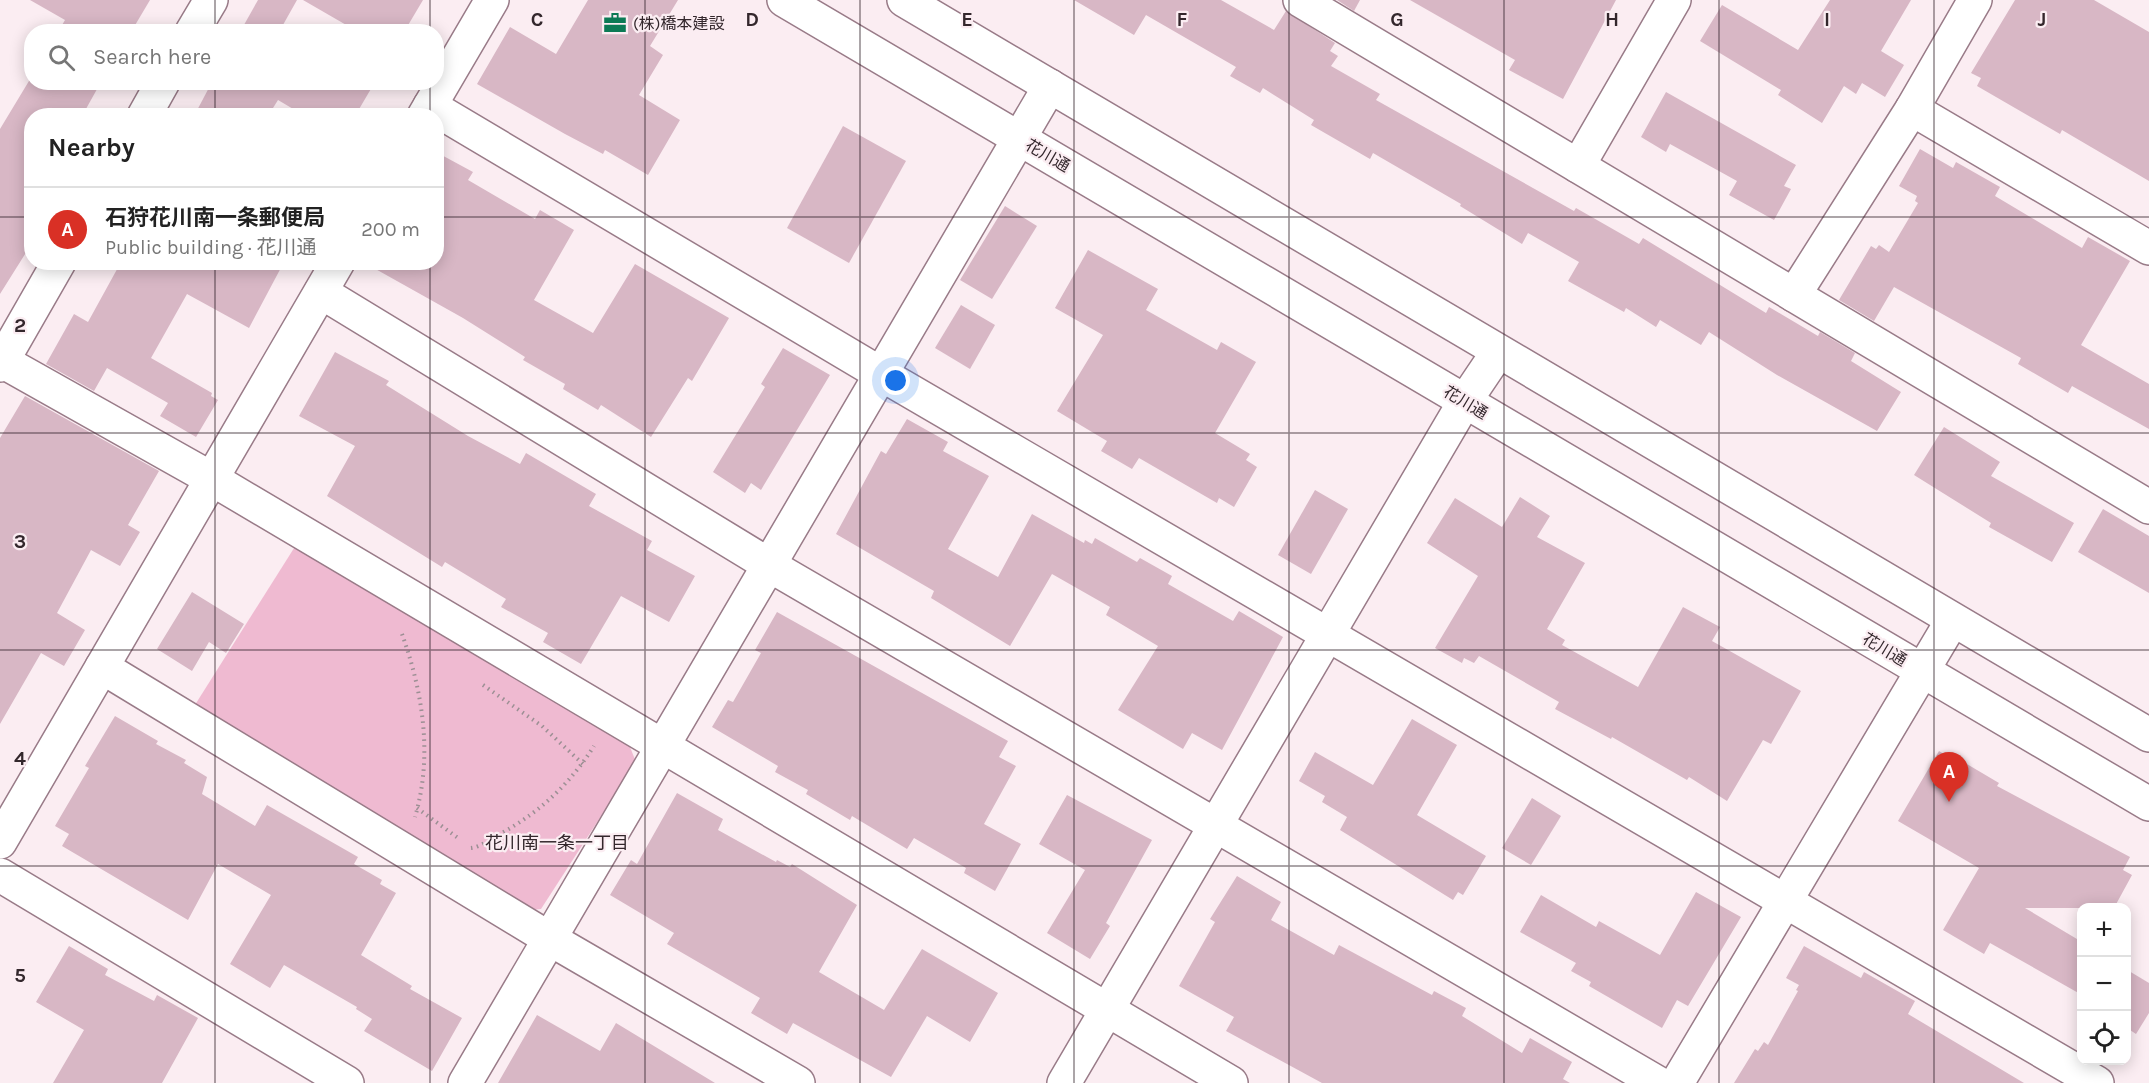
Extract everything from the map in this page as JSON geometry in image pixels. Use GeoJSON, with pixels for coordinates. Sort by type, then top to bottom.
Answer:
{"type":"FeatureCollection","features":[{"type":"Feature","properties":{"kind":"street"},"geometry":{"type":"LineString","coordinates":[[196,24],[210,0]]}},
{"type":"Feature","properties":{"kind":"street"},"geometry":{"type":"LineString","coordinates":[[444,82],[492,0]]}},
{"type":"Feature","properties":{"kind":"street","name":"花川通"},"geometry":{"type":"LineString","coordinates":[[784,0],[2149,804]]}},
{"type":"Feature","properties":{"kind":"street"},"geometry":{"type":"LineString","coordinates":[[904,0],[1952,621],[2149,735]]}},
{"type":"Feature","properties":{"kind":"street"},"geometry":{"type":"LineString","coordinates":[[1300,0],[2149,507]]}},
{"type":"Feature","properties":{"kind":"street"},"geometry":{"type":"LineString","coordinates":[[1578,166],[1674,0]]}},
{"type":"Feature","properties":{"kind":"street"},"geometry":{"type":"LineString","coordinates":[[1794,294],[1912,109],[1975,0]]}},
{"type":"Feature","properties":{"kind":"street"},"geometry":{"type":"LineString","coordinates":[[465,1083],[1050,86]]}},
{"type":"Feature","properties":{"kind":"street"},"geometry":{"type":"LineString","coordinates":[[148,108],[159,90]]}},
{"type":"Feature","properties":{"kind":"street"},"geometry":{"type":"LineString","coordinates":[[429,108],[439,90]]}},
{"type":"Feature","properties":{"kind":"street"},"geometry":{"type":"LineString","coordinates":[[1912,109],[2149,248]]}},
{"type":"Feature","properties":{"kind":"street"},"geometry":{"type":"LineString","coordinates":[[444,121],[1329,633],[2097,1083]]}},
{"type":"Feature","properties":{"kind":"street"},"geometry":{"type":"LineString","coordinates":[[54,270],[1,363],[212,478],[1231,1083]]}},
{"type":"Feature","properties":{"kind":"street"},"geometry":{"type":"LineString","coordinates":[[0,842],[333,270]]}},
{"type":"Feature","properties":{"kind":"street"},"geometry":{"type":"LineString","coordinates":[[321,292],[769,565],[1215,827],[1658,1083]]}},
{"type":"Feature","properties":{"kind":"street"},"geometry":{"type":"LineString","coordinates":[[1064,1083],[1465,401],[1498,352]]}},
{"type":"Feature","properties":{"kind":"street"},"geometry":{"type":"LineString","coordinates":[[1677,1083],[1952,621]]}},
{"type":"Feature","properties":{"kind":"street"},"geometry":{"type":"LineString","coordinates":[[102,667],[550,939],[798,1083]]}},
{"type":"Feature","properties":{"kind":"street"},"geometry":{"type":"LineString","coordinates":[[0,875],[347,1083]]}},
{"type":"Feature","properties":{"kind":"path"},"geometry":{"type":"LineString","coordinates":[[405,850],[425,774],[423,712],[403,637],[396,621],[410,596]]}},
{"type":"Feature","properties":{"kind":"path"},"geometry":{"type":"LineString","coordinates":[[403,637],[412,642]]}},
{"type":"Feature","properties":{"kind":"path"},"geometry":{"type":"LineString","coordinates":[[475,678],[542,726],[583,764]]}},
{"type":"Feature","properties":{"kind":"path"},"geometry":{"type":"LineString","coordinates":[[417,808],[473,849],[527,819],[566,786],[598,739]]}},
{"type":"Feature","properties":{"kind":"shaded area"},"geometry":{"type":"Polygon","coordinates":[[[296,545],[410,596],[630,747],[636,762],[541,909],[530,910],[193,708],[296,545]]]}},
{"type":"Feature","properties":{"kind":"building"},"geometry":{"type":"Polygon","coordinates":[[[30,0],[150,0],[136,24],[63,24],[65,20],[30,0]]]}},
{"type":"Feature","properties":{"kind":"building"},"geometry":{"type":"Polygon","coordinates":[[[258,0],[297,0],[284,24],[244,24],[258,0]]]}},
{"type":"Feature","properties":{"kind":"building"},"geometry":{"type":"Polygon","coordinates":[[[303,0],[423,0],[409,24],[345,24],[303,0]]]}},
{"type":"Feature","properties":{"kind":"building"},"geometry":{"type":"Polygon","coordinates":[[[588,0],[678,0],[650,46],[663,55],[639,95],[680,120],[648,175],[605,150],[603,154],[565,134],[477,84],[510,27],[556,54],[588,0]]]}},
{"type":"Feature","properties":{"kind":"building"},"geometry":{"type":"Polygon","coordinates":[[[1074,0],[1221,0],[1274,30],[1286,11],[1335,43],[1330,51],[1338,56],[1331,66],[1380,94],[1376,100],[1574,211],[1576,208],[1639,244],[1643,238],[1766,313],[1769,307],[1818,336],[1820,332],[1855,353],[1851,361],[1901,392],[1877,431],[1777,375],[1709,332],[1701,345],[1660,320],[1656,327],[1626,308],[1624,312],[1568,281],[1579,262],[1528,233],[1522,244],[1460,206],[1461,204],[1373,153],[1370,159],[1311,125],[1314,120],[1263,88],[1260,93],[1230,76],[1236,67],[1146,15],[1134,35],[1074,0]]]}},
{"type":"Feature","properties":{"kind":"building"},"geometry":{"type":"Polygon","coordinates":[[[1337,0],[1360,0],[1354,11],[1337,0]]]}},
{"type":"Feature","properties":{"kind":"building"},"geometry":{"type":"Polygon","coordinates":[[[1410,0],[1616,0],[1563,99],[1509,70],[1515,60],[1410,0]]]}},
{"type":"Feature","properties":{"kind":"building"},"geometry":{"type":"Polygon","coordinates":[[[1830,0],[1911,0],[1881,51],[1904,65],[1885,97],[1862,83],[1856,94],[1844,86],[1822,123],[1778,95],[1781,90],[1700,41],[1722,5],[1798,50],[1830,0]]]}},
{"type":"Feature","properties":{"kind":"building"},"geometry":{"type":"Polygon","coordinates":[[[2015,0],[2094,0],[2149,32],[2149,181],[2062,130],[2060,134],[1977,86],[1981,78],[1971,73],[2015,0]]]}},
{"type":"Feature","properties":{"kind":"building"},"geometry":{"type":"Polygon","coordinates":[[[24,89],[97,90],[86,108],[24,108],[24,256],[0,294],[0,129],[24,89]]]}},
{"type":"Feature","properties":{"kind":"building"},"geometry":{"type":"Polygon","coordinates":[[[208,90],[370,90],[360,108],[292,108],[278,100],[273,108],[198,108],[208,90]]]}},
{"type":"Feature","properties":{"kind":"building"},"geometry":{"type":"Polygon","coordinates":[[[1666,92],[1796,165],[1784,186],[1791,189],[1774,220],[1729,195],[1737,181],[1670,144],[1666,152],[1641,137],[1666,92]]]}},
{"type":"Feature","properties":{"kind":"building"},"geometry":{"type":"Polygon","coordinates":[[[843,126],[906,161],[849,263],[787,228],[843,126]]]}},
{"type":"Feature","properties":{"kind":"building"},"geometry":{"type":"Polygon","coordinates":[[[1920,149],[1953,168],[1956,162],[2000,187],[1995,196],[2082,248],[2088,237],[2130,261],[2081,345],[2149,384],[2149,429],[2072,386],[2068,393],[2018,364],[2021,358],[1894,287],[1874,321],[1839,300],[1871,246],[1876,249],[1879,245],[1889,252],[1918,203],[1915,201],[1917,196],[1899,186],[1920,149]]]}},
{"type":"Feature","properties":{"kind":"building"},"geometry":{"type":"Polygon","coordinates":[[[444,156],[473,172],[468,180],[535,219],[540,210],[574,230],[534,300],[593,333],[635,264],[729,318],[692,381],[688,378],[651,437],[601,405],[598,410],[563,389],[565,384],[523,360],[525,357],[463,318],[377,270],[444,270],[444,156]]]}},
{"type":"Feature","properties":{"kind":"building"},"geometry":{"type":"Polygon","coordinates":[[[1005,206],[1037,226],[992,299],[960,280],[1005,206]]]}},
{"type":"Feature","properties":{"kind":"building"},"geometry":{"type":"Polygon","coordinates":[[[1088,250],[1158,289],[1146,310],[1217,350],[1221,342],[1256,362],[1215,433],[1250,454],[1246,460],[1257,467],[1234,507],[1219,498],[1217,503],[1139,458],[1132,469],[1101,451],[1107,441],[1057,411],[1103,335],[1055,308],[1088,250]]]}},
{"type":"Feature","properties":{"kind":"building"},"geometry":{"type":"Polygon","coordinates":[[[117,270],[280,270],[249,328],[187,294],[151,358],[212,393],[211,396],[218,400],[196,437],[160,416],[168,403],[107,368],[94,391],[46,364],[74,314],[88,322],[117,270]]]}},
{"type":"Feature","properties":{"kind":"building"},"geometry":{"type":"Polygon","coordinates":[[[961,305],[995,325],[970,369],[935,348],[961,305]]]}},
{"type":"Feature","properties":{"kind":"building"},"geometry":{"type":"Polygon","coordinates":[[[783,348],[830,375],[761,490],[751,483],[745,493],[713,472],[765,387],[761,384],[783,348]]]}},
{"type":"Feature","properties":{"kind":"building"},"geometry":{"type":"Polygon","coordinates":[[[335,352],[389,381],[386,385],[468,436],[520,464],[526,453],[596,494],[589,506],[652,541],[647,550],[695,576],[669,622],[621,596],[581,664],[543,642],[548,633],[501,607],[506,599],[445,562],[442,567],[327,496],[355,446],[299,416],[335,352]]]}},
{"type":"Feature","properties":{"kind":"building"},"geometry":{"type":"Polygon","coordinates":[[[25,396],[159,471],[128,525],[140,532],[120,566],[91,550],[57,613],[85,630],[64,666],[41,653],[0,724],[0,438],[25,396]]]}},
{"type":"Feature","properties":{"kind":"building"},"geometry":{"type":"Polygon","coordinates":[[[907,419],[948,442],[943,451],[989,476],[948,549],[998,577],[1032,514],[1084,543],[1085,540],[1092,544],[1095,538],[1137,562],[1140,558],[1172,576],[1168,584],[1233,621],[1239,611],[1283,637],[1222,750],[1192,733],[1183,749],[1118,710],[1158,646],[1106,615],[1110,607],[1052,574],[1010,646],[931,598],[934,591],[836,534],[881,451],[886,454],[907,419]]]}},
{"type":"Feature","properties":{"kind":"building"},"geometry":{"type":"Polygon","coordinates":[[[1944,427],[2000,462],[1991,476],[2074,523],[2052,562],[1989,527],[1991,523],[1914,475],[1944,427]]]}},
{"type":"Feature","properties":{"kind":"building"},"geometry":{"type":"Polygon","coordinates":[[[1315,490],[1348,509],[1311,574],[1278,555],[1315,490]]]}},
{"type":"Feature","properties":{"kind":"building"},"geometry":{"type":"Polygon","coordinates":[[[1520,497],[1550,516],[1537,537],[1585,563],[1547,629],[1565,640],[1562,645],[1638,687],[1683,607],[1720,627],[1712,641],[1801,691],[1771,744],[1763,740],[1727,801],[1689,777],[1687,780],[1612,737],[1611,739],[1555,709],[1559,702],[1479,656],[1474,663],[1464,658],[1462,663],[1435,648],[1478,576],[1427,543],[1455,498],[1502,527],[1520,497]]]}},
{"type":"Feature","properties":{"kind":"building"},"geometry":{"type":"Polygon","coordinates":[[[2103,509],[2149,536],[2149,593],[2078,552],[2103,509]]]}},
{"type":"Feature","properties":{"kind":"building"},"geometry":{"type":"Polygon","coordinates":[[[192,592],[244,624],[226,653],[209,642],[192,671],[157,649],[192,592]]]}},
{"type":"Feature","properties":{"kind":"building"},"geometry":{"type":"Polygon","coordinates":[[[777,612],[1008,741],[999,757],[1016,766],[984,824],[1021,844],[995,891],[964,873],[966,868],[914,838],[907,849],[852,816],[850,820],[806,794],[808,790],[775,772],[778,766],[712,727],[728,700],[733,702],[761,653],[755,650],[777,612]]]}},
{"type":"Feature","properties":{"kind":"building"},"geometry":{"type":"Polygon","coordinates":[[[115,716],[158,741],[156,744],[186,760],[184,763],[207,777],[202,794],[255,826],[267,805],[358,857],[354,864],[382,880],[380,884],[396,893],[361,955],[412,986],[410,989],[462,1018],[432,1071],[364,1031],[372,1019],[356,1009],[357,1007],[284,965],[270,988],[230,964],[271,895],[218,864],[188,920],[62,846],[69,834],[55,826],[89,768],[85,766],[115,716]]]}},
{"type":"Feature","properties":{"kind":"building"},"geometry":{"type":"Polygon","coordinates":[[[1412,719],[1457,745],[1417,815],[1486,856],[1463,895],[1458,892],[1453,900],[1340,830],[1347,817],[1322,802],[1325,796],[1299,781],[1315,752],[1373,785],[1412,719]]]}},
{"type":"Feature","properties":{"kind":"building"},"geometry":{"type":"Polygon","coordinates":[[[1939,751],[1953,760],[1955,757],[1999,783],[1997,786],[2130,857],[2123,870],[2132,875],[2117,903],[2077,903],[2077,908],[2025,908],[2077,939],[2077,992],[1990,943],[1984,954],[1943,930],[1979,868],[1898,821],[1939,751]]]}},
{"type":"Feature","properties":{"kind":"building"},"geometry":{"type":"Polygon","coordinates":[[[677,793],[723,819],[718,830],[776,862],[777,860],[790,867],[792,864],[857,905],[819,972],[884,1010],[922,949],[998,993],[970,1042],[927,1016],[891,1077],[793,1023],[787,1034],[751,1013],[760,998],[667,944],[674,933],[610,895],[631,860],[637,864],[677,793]]]}},
{"type":"Feature","properties":{"kind":"building"},"geometry":{"type":"Polygon","coordinates":[[[1067,795],[1152,840],[1106,923],[1110,926],[1090,959],[1047,933],[1085,870],[1039,844],[1067,795]]]}},
{"type":"Feature","properties":{"kind":"building"},"geometry":{"type":"Polygon","coordinates":[[[1532,798],[1561,816],[1531,865],[1502,848],[1532,798]]]}},
{"type":"Feature","properties":{"kind":"building"},"geometry":{"type":"Polygon","coordinates":[[[1237,876],[1281,902],[1271,920],[1334,955],[1339,945],[1432,995],[1434,991],[1466,1008],[1462,1016],[1522,1053],[1530,1038],[1572,1062],[1563,1079],[1570,1083],[1322,1083],[1226,1031],[1234,1017],[1179,986],[1215,922],[1210,919],[1237,876]]]}},
{"type":"Feature","properties":{"kind":"building"},"geometry":{"type":"Polygon","coordinates":[[[1696,892],[1741,917],[1688,1006],[1677,1000],[1662,1028],[1589,986],[1591,982],[1571,971],[1576,963],[1520,932],[1541,895],[1596,927],[1599,921],[1660,955],[1696,892]]]}},
{"type":"Feature","properties":{"kind":"building"},"geometry":{"type":"Polygon","coordinates":[[[69,946],[108,969],[105,975],[154,1001],[157,995],[198,1018],[162,1083],[53,1083],[84,1030],[36,1002],[69,946]]]}},
{"type":"Feature","properties":{"kind":"building"},"geometry":{"type":"Polygon","coordinates":[[[1804,946],[1861,978],[1864,972],[1915,1001],[1908,1014],[2024,1083],[1734,1083],[1755,1049],[1758,1051],[1764,1042],[1768,1045],[1798,991],[1796,990],[1799,985],[1786,978],[1804,946]]]}},
{"type":"Feature","properties":{"kind":"building"},"geometry":{"type":"Polygon","coordinates":[[[2131,972],[2149,983],[2149,1013],[2136,1034],[2131,1031],[2131,972]]]}},
{"type":"Feature","properties":{"kind":"building"},"geometry":{"type":"Polygon","coordinates":[[[537,1015],[600,1051],[616,1023],[715,1083],[498,1083],[537,1015]]]}},
{"type":"Feature","properties":{"kind":"place","name":"(株)橋本建設"},"geometry":{"type":"Point","coordinates":[615,23]}},
{"type":"Feature","properties":{"kind":"place","name":"石狩花川南一条郵便局"},"geometry":{"type":"Point","coordinates":[1949,802]}},
{"type":"Feature","properties":{"kind":"district","name":"花川南一条一丁目"},"geometry":{"type":"Point","coordinates":[557,843]}}]}
